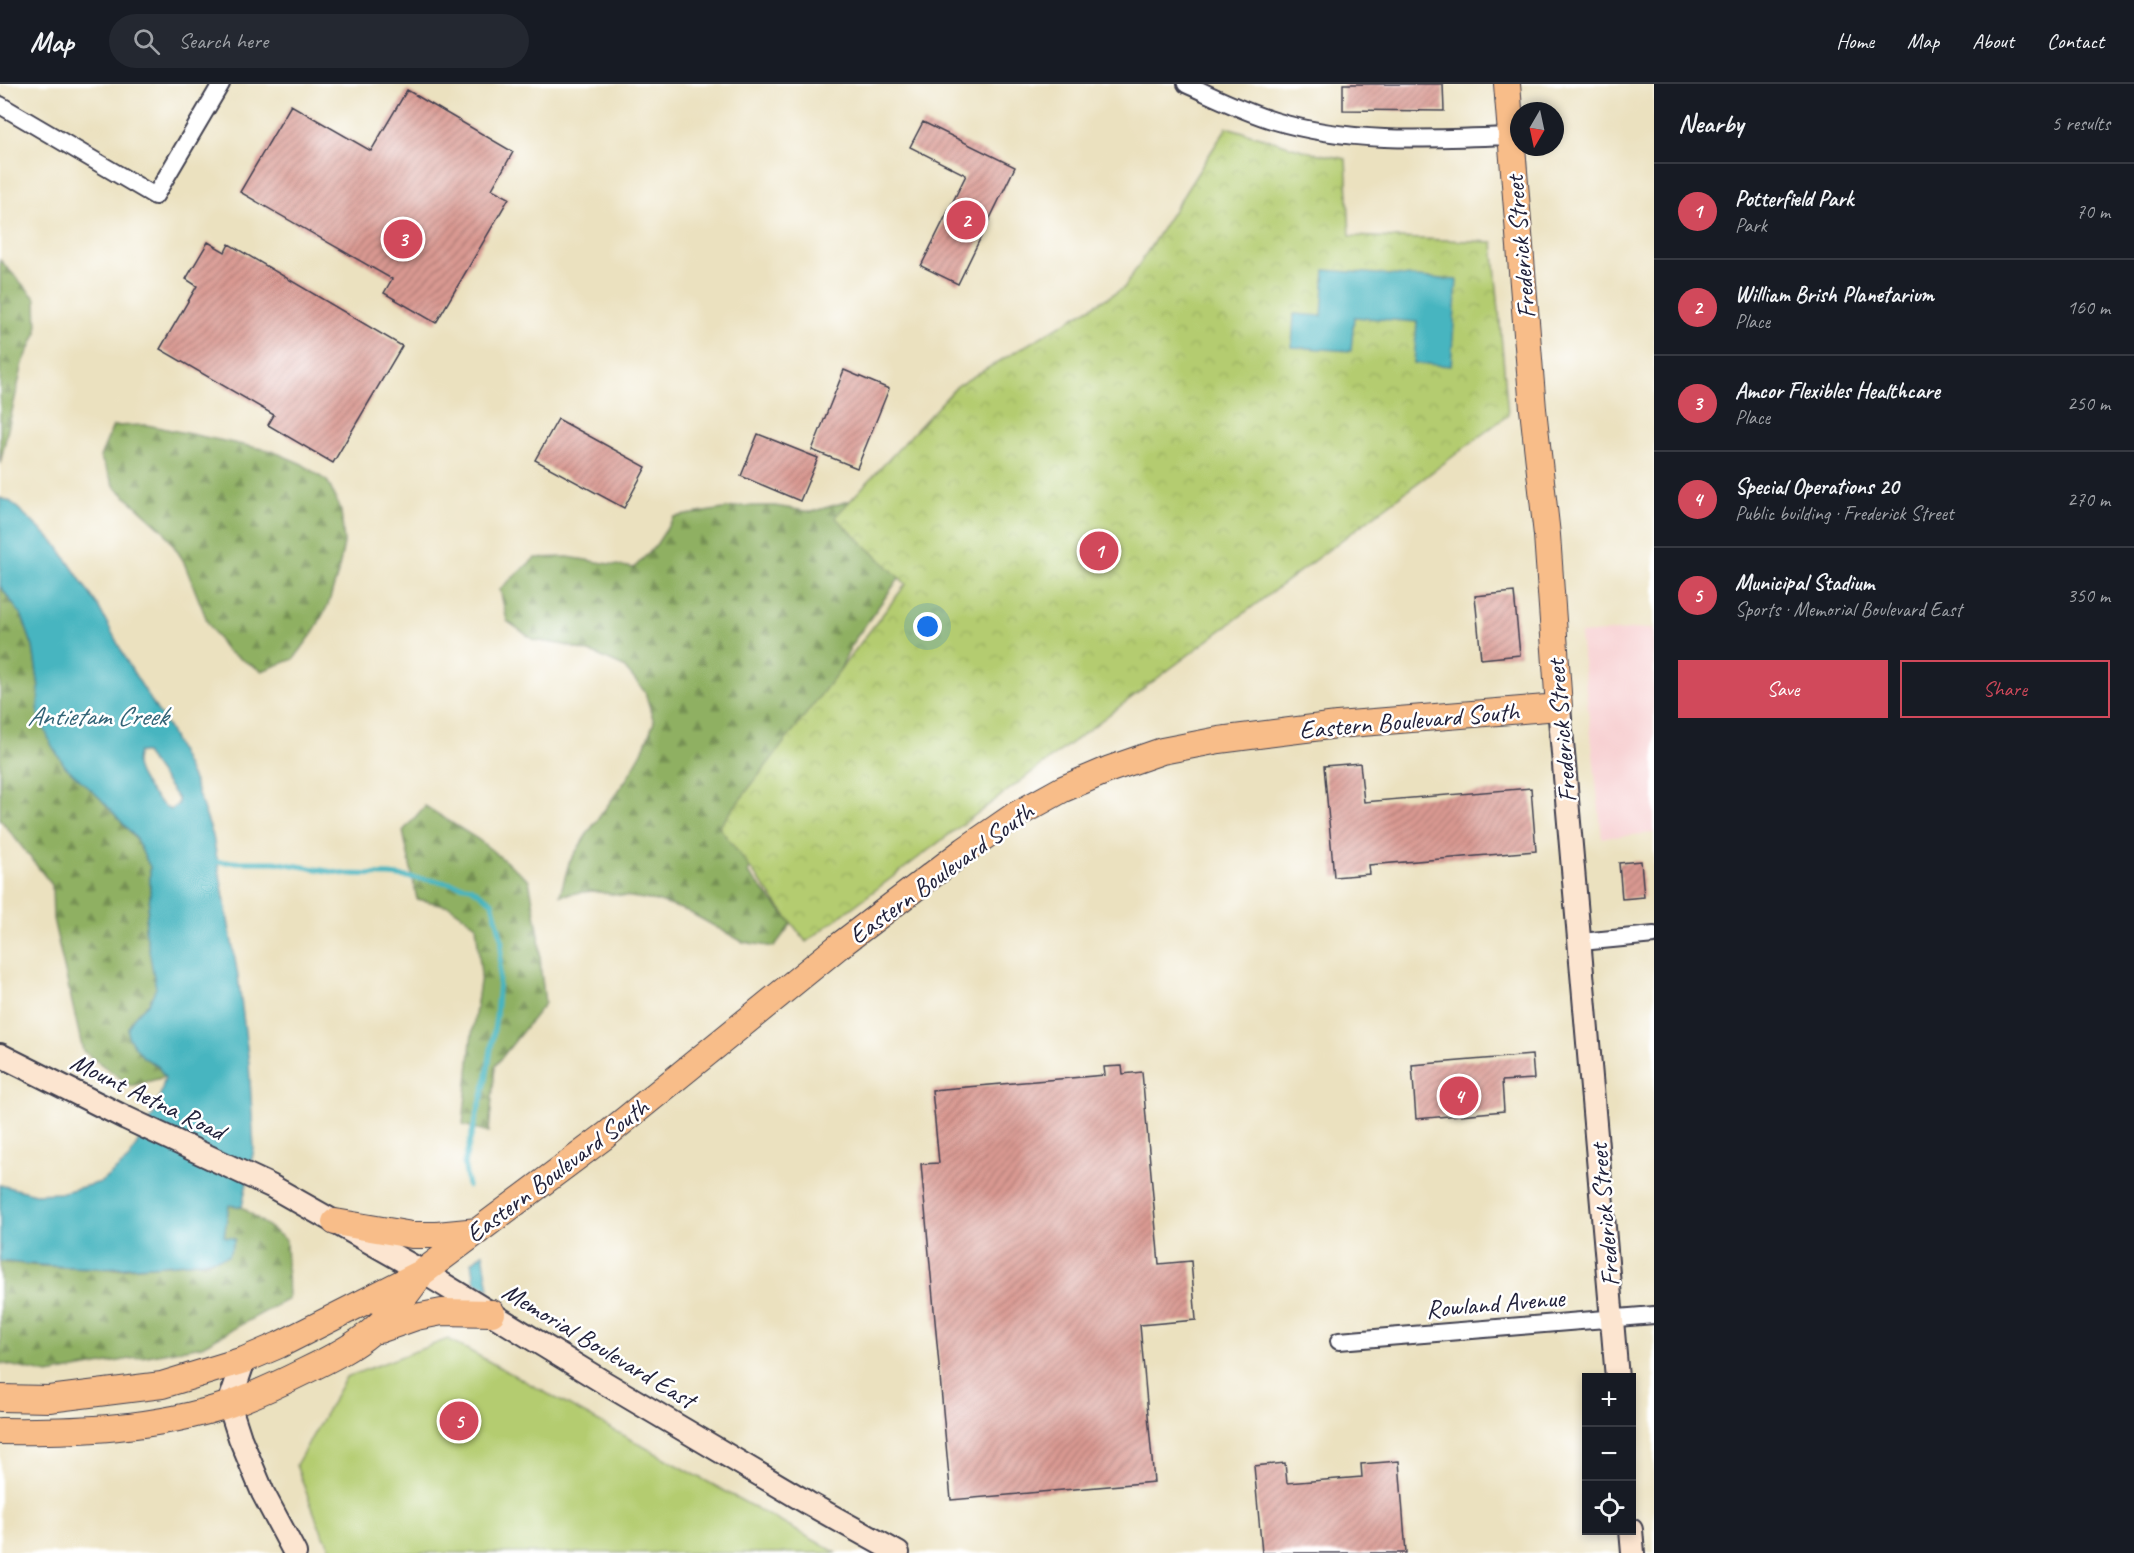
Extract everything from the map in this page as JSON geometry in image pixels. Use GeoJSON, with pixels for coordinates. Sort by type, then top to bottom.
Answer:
{"type":"FeatureCollection","features":[{"type":"Feature","properties":{"kind":"main road","name":"Frederick Street"},"geometry":{"type":"LineString","coordinates":[[1507,84],[1510,123]]}},
{"type":"Feature","properties":{"kind":"main road","name":"Frederick Street"},"geometry":{"type":"LineString","coordinates":[[1513,156],[1533,408],[1547,535],[1559,707],[1617,1373]]}},
{"type":"Feature","properties":{"kind":"main road","name":"Eastern Boulevard South"},"geometry":{"type":"LineString","coordinates":[[0,1398],[49,1399],[162,1385],[244,1360],[279,1346],[423,1272],[605,1136],[839,946],[948,863],[1014,816],[1063,789],[1110,769],[1162,751],[1219,740],[1337,725],[1559,707]]}},
{"type":"Feature","properties":{"kind":"main road","name":"Mount Aetna Road"},"geometry":{"type":"LineString","coordinates":[[0,1055],[126,1118],[272,1186]]}},
{"type":"Feature","properties":{"kind":"main road","name":"Memorial Boulevard East"},"geometry":{"type":"LineString","coordinates":[[272,1186],[423,1272],[808,1503],[898,1553]]}},
{"type":"Feature","properties":{"kind":"main road"},"geometry":{"type":"LineString","coordinates":[[335,1222],[412,1235],[478,1231]]}},
{"type":"Feature","properties":{"kind":"main road","name":"Eastern Boulevard South"},"geometry":{"type":"LineString","coordinates":[[0,1431],[52,1432],[118,1426],[171,1419],[229,1404],[337,1355],[370,1333],[397,1308],[423,1272]]}},
{"type":"Feature","properties":{"kind":"main road"},"geometry":{"type":"LineString","coordinates":[[370,1333],[416,1317],[442,1312],[492,1313]]}},
{"type":"Feature","properties":{"kind":"main road"},"geometry":{"type":"LineString","coordinates":[[244,1360],[229,1404],[240,1438],[263,1493],[295,1553]]}},
{"type":"Feature","properties":{"kind":"main road"},"geometry":{"type":"LineString","coordinates":[[1631,1535],[1633,1553]]}},
{"type":"Feature","properties":{"kind":"street"},"geometry":{"type":"LineString","coordinates":[[0,105],[155,195],[221,84]]}},
{"type":"Feature","properties":{"kind":"street"},"geometry":{"type":"LineString","coordinates":[[1186,84],[1275,121],[1318,130],[1371,138],[1412,140],[1510,136]]}},
{"type":"Feature","properties":{"kind":"street"},"geometry":{"type":"LineString","coordinates":[[1581,942],[1654,935]]}},
{"type":"Feature","properties":{"kind":"street","name":"Rowland Avenue"},"geometry":{"type":"LineString","coordinates":[[1340,1341],[1654,1315]]}},
{"type":"Feature","properties":{"kind":"shaded area"},"geometry":{"type":"Polygon","coordinates":[[[1654,628],[1654,833],[1602,838],[1580,634],[1654,628]]]}},
{"type":"Feature","properties":{"kind":"green space"},"geometry":{"type":"Polygon","coordinates":[[[1227,127],[1309,152],[1346,159],[1350,236],[1493,242],[1508,415],[806,942],[719,827],[906,584],[835,517],[957,386],[1124,288],[1227,127]]]}},
{"type":"Feature","properties":{"kind":"green space"},"geometry":{"type":"Polygon","coordinates":[[[0,260],[36,299],[37,332],[23,363],[0,464],[0,260]]]}},
{"type":"Feature","properties":{"kind":"green space"},"geometry":{"type":"Polygon","coordinates":[[[147,425],[272,451],[302,464],[328,482],[341,511],[344,543],[328,605],[313,633],[294,659],[262,671],[226,651],[208,623],[183,560],[164,531],[115,487],[100,457],[113,426],[147,425]]]}},
{"type":"Feature","properties":{"kind":"green space"},"geometry":{"type":"Polygon","coordinates":[[[938,475],[928,538],[853,642],[768,824],[748,873],[792,923],[774,947],[743,942],[687,911],[657,901],[592,891],[560,895],[569,863],[626,780],[642,752],[654,722],[645,692],[624,667],[595,654],[565,645],[534,640],[507,621],[500,589],[535,558],[568,557],[634,568],[656,545],[674,517],[742,506],[775,506],[811,512],[938,475]]]}},
{"type":"Feature","properties":{"kind":"green space"},"geometry":{"type":"Polygon","coordinates":[[[0,586],[22,616],[33,647],[39,687],[38,714],[65,766],[100,798],[135,837],[150,867],[150,897],[145,928],[157,988],[149,1003],[134,1017],[128,1028],[143,1057],[158,1066],[165,1077],[131,1086],[83,1051],[53,919],[52,885],[0,819],[0,586]]]}},
{"type":"Feature","properties":{"kind":"green space"},"geometry":{"type":"Polygon","coordinates":[[[425,806],[479,840],[529,880],[539,935],[545,1003],[495,1066],[489,1132],[463,1125],[471,1041],[481,975],[476,925],[449,906],[417,899],[403,831],[425,806]]]}},
{"type":"Feature","properties":{"kind":"green space"},"geometry":{"type":"Polygon","coordinates":[[[229,1205],[242,1207],[286,1240],[288,1299],[202,1346],[48,1374],[0,1363],[0,1261],[41,1266],[115,1269],[211,1261],[234,1239],[224,1237],[229,1205]]]}},
{"type":"Feature","properties":{"kind":"green space"},"geometry":{"type":"Polygon","coordinates":[[[448,1339],[837,1553],[333,1553],[319,1526],[296,1465],[346,1377],[448,1339]]]}},
{"type":"Feature","properties":{"kind":"water"},"geometry":{"type":"Polygon","coordinates":[[[1325,270],[1457,280],[1451,366],[1414,363],[1417,322],[1354,317],[1351,351],[1292,347],[1294,314],[1322,316],[1325,270]]]}},
{"type":"Feature","properties":{"kind":"water","name":"Antietam Creek"},"geometry":{"type":"Polygon","coordinates":[[[0,498],[11,502],[57,545],[98,606],[130,667],[169,729],[194,782],[213,836],[238,976],[249,1063],[254,1149],[242,1207],[229,1205],[224,1236],[235,1239],[228,1256],[196,1262],[101,1268],[0,1261],[0,1185],[35,1194],[60,1193],[101,1182],[128,1160],[156,1110],[165,1078],[158,1066],[143,1057],[128,1037],[128,1028],[134,1017],[149,1003],[156,988],[145,928],[150,897],[150,867],[135,837],[100,798],[65,766],[52,746],[38,714],[39,687],[33,647],[22,616],[0,586],[0,498]],[[138,752],[137,755],[139,774],[154,795],[170,810],[178,804],[178,799],[145,753],[138,752]]]}},
{"type":"Feature","properties":{"kind":"water"},"geometry":{"type":"Polygon","coordinates":[[[483,1253],[489,1289],[475,1282],[472,1262],[483,1253]]]}},
{"type":"Feature","properties":{"kind":"building"},"geometry":{"type":"Polygon","coordinates":[[[1343,84],[1443,84],[1444,111],[1343,110],[1343,84]]]}},
{"type":"Feature","properties":{"kind":"building"},"geometry":{"type":"Polygon","coordinates":[[[407,90],[513,152],[492,189],[509,198],[436,323],[384,293],[392,279],[240,192],[291,105],[371,151],[407,90]]]}},
{"type":"Feature","properties":{"kind":"building"},"geometry":{"type":"Polygon","coordinates":[[[923,122],[1015,167],[958,284],[921,266],[966,175],[910,147],[923,122]]]}},
{"type":"Feature","properties":{"kind":"building"},"geometry":{"type":"Polygon","coordinates":[[[208,242],[225,252],[229,244],[402,346],[333,463],[268,425],[274,415],[160,349],[197,286],[186,279],[208,242]]]}},
{"type":"Feature","properties":{"kind":"building"},"geometry":{"type":"Polygon","coordinates":[[[844,370],[889,389],[857,468],[812,450],[844,370]]]}},
{"type":"Feature","properties":{"kind":"building"},"geometry":{"type":"Polygon","coordinates":[[[558,419],[646,467],[624,508],[535,460],[558,419]]]}},
{"type":"Feature","properties":{"kind":"building"},"geometry":{"type":"Polygon","coordinates":[[[758,434],[818,458],[800,501],[741,476],[758,434]]]}},
{"type":"Feature","properties":{"kind":"building"},"geometry":{"type":"Polygon","coordinates":[[[1514,592],[1520,655],[1481,659],[1475,596],[1514,592]]]}},
{"type":"Feature","properties":{"kind":"building"},"geometry":{"type":"Polygon","coordinates":[[[1360,763],[1364,802],[1531,788],[1536,851],[1369,865],[1370,874],[1334,877],[1324,766],[1360,763]]]}},
{"type":"Feature","properties":{"kind":"building"},"geometry":{"type":"Polygon","coordinates":[[[1641,861],[1644,897],[1622,899],[1619,863],[1641,861]]]}},
{"type":"Feature","properties":{"kind":"building"},"geometry":{"type":"Polygon","coordinates":[[[1532,1055],[1534,1079],[1502,1081],[1504,1111],[1416,1119],[1412,1065],[1532,1055]]]}},
{"type":"Feature","properties":{"kind":"building"},"geometry":{"type":"Polygon","coordinates":[[[1122,1066],[1123,1074],[1142,1072],[1159,1264],[1191,1261],[1196,1320],[1140,1325],[1154,1482],[951,1500],[921,1164],[939,1163],[932,1090],[1105,1075],[1104,1067],[1122,1066]]]}},
{"type":"Feature","properties":{"kind":"building"},"geometry":{"type":"Polygon","coordinates":[[[1399,1461],[1406,1553],[1262,1553],[1254,1466],[1285,1463],[1287,1483],[1362,1477],[1361,1464],[1399,1461]]]}},
{"type":"Feature","properties":{"kind":"waterway"},"geometry":{"type":"LineString","coordinates":[[210,862],[275,862],[345,874],[390,875],[431,880],[471,887],[492,902],[502,940],[496,1017],[486,1081],[464,1163],[468,1186]]}},
{"type":"Feature","properties":{"kind":"place","name":"William Brish Planetarium"},"geometry":{"type":"Point","coordinates":[966,220]}},
{"type":"Feature","properties":{"kind":"place","name":"Amcor Flexibles Healthcare"},"geometry":{"type":"Point","coordinates":[403,239]}},
{"type":"Feature","properties":{"kind":"place","name":"Potterfield Park"},"geometry":{"type":"Point","coordinates":[1099,551]}},
{"type":"Feature","properties":{"kind":"place","name":"Special Operations 20"},"geometry":{"type":"Point","coordinates":[1459,1096]}},
{"type":"Feature","properties":{"kind":"place","name":"Municipal Stadium"},"geometry":{"type":"Point","coordinates":[459,1421]}}]}
